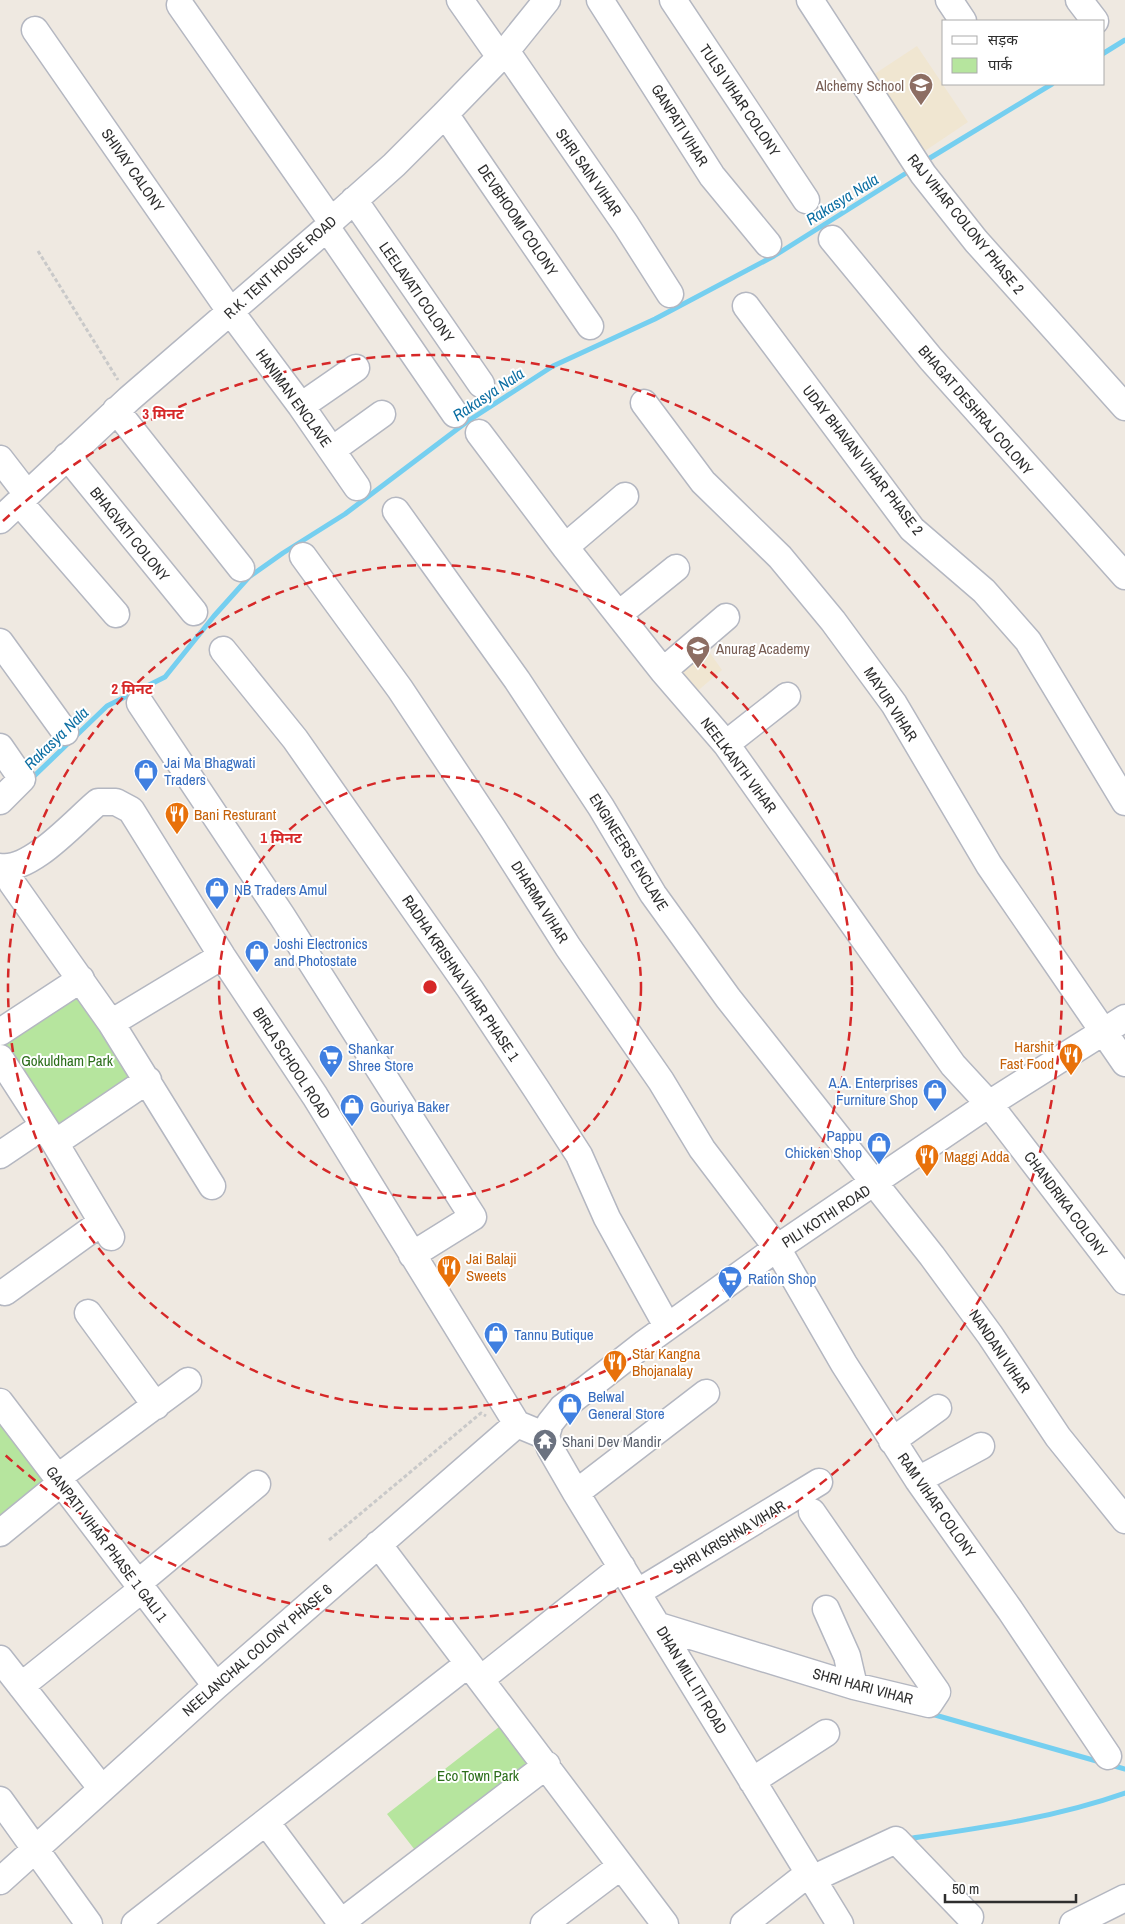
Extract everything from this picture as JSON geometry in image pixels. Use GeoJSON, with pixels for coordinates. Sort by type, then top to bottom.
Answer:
{"type":"FeatureCollection","features":[{"type":"Feature","properties":{"kind":"street","name":"SHRI SAIN VIHAR"},"geometry":{"type":"LineString","coordinates":[[460,0],[503,54],[626,225],[670,294]]}},
{"type":"Feature","properties":{"kind":"street","name":"R.K. TENT HOUSE ROAD"},"geometry":{"type":"LineString","coordinates":[[0,520],[123,404],[394,165],[503,54],[547,0]]}},
{"type":"Feature","properties":{"kind":"street","name":"GANPATI VIHAR"},"geometry":{"type":"LineString","coordinates":[[600,0],[712,176],[768,244]]}},
{"type":"Feature","properties":{"kind":"street","name":"TULSI VIHAR COLONY"},"geometry":{"type":"LineString","coordinates":[[673,0],[806,200]]}},
{"type":"Feature","properties":{"kind":"street","name":"RAJ VIHAR COLONY PHASE 2"},"geometry":{"type":"LineString","coordinates":[[810,0],[917,166],[976,241],[1125,407]]}},
{"type":"Feature","properties":{"kind":"street"},"geometry":{"type":"LineString","coordinates":[[949,0],[962,20]]}},
{"type":"Feature","properties":{"kind":"street"},"geometry":{"type":"LineString","coordinates":[[1079,0],[1095,20]]}},
{"type":"Feature","properties":{"kind":"street"},"geometry":{"type":"LineString","coordinates":[[180,5],[455,414]]}},
{"type":"Feature","properties":{"kind":"street","name":"SHIVAY CALONY"},"geometry":{"type":"LineString","coordinates":[[35,30],[230,311]]}},
{"type":"Feature","properties":{"kind":"street","name":"DEVBHOOMI COLONY"},"geometry":{"type":"LineString","coordinates":[[446,114],[590,326]]}},
{"type":"Feature","properties":{"kind":"street","name":"LEELAVATI COLONY"},"geometry":{"type":"LineString","coordinates":[[354,200],[481,384]]}},
{"type":"Feature","properties":{"kind":"street","name":"BHAGAT DESHRAJ COLONY"},"geometry":{"type":"LineString","coordinates":[[832,239],[931,359],[1125,576]]}},
{"type":"Feature","properties":{"kind":"street","name":"UDAY BHAVANI VIHAR PHASE 2"},"geometry":{"type":"LineString","coordinates":[[746,306],[912,529],[984,591],[1028,641],[1125,802]]}},
{"type":"Feature","properties":{"kind":"street","name":"HANIMAN ENCLAVE"},"geometry":{"type":"LineString","coordinates":[[230,311],[301,406],[356,487]]}},
{"type":"Feature","properties":{"kind":"street"},"geometry":{"type":"LineString","coordinates":[[301,406],[356,368]]}},
{"type":"Feature","properties":{"kind":"street","name":"MAYUR VIHAR"},"geometry":{"type":"LineString","coordinates":[[644,403],[704,482],[780,557],[833,621],[894,704],[988,865],[1114,1025],[1125,1063]]}},
{"type":"Feature","properties":{"kind":"street"},"geometry":{"type":"LineString","coordinates":[[123,404],[241,568]]}},
{"type":"Feature","properties":{"kind":"street"},"geometry":{"type":"LineString","coordinates":[[332,450],[382,414]]}},
{"type":"Feature","properties":{"kind":"street","name":"NEELKANTH VIHAR"},"geometry":{"type":"LineString","coordinates":[[479,433],[565,548],[663,671],[726,744],[953,1065],[990,1104]]}},
{"type":"Feature","properties":{"kind":"street","name":"BHAGVATI COLONY"},"geometry":{"type":"LineString","coordinates":[[66,456],[194,612]]}},
{"type":"Feature","properties":{"kind":"street"},"geometry":{"type":"LineString","coordinates":[[0,459],[23,498],[116,614]]}},
{"type":"Feature","properties":{"kind":"street"},"geometry":{"type":"LineString","coordinates":[[565,548],[625,496]]}},
{"type":"Feature","properties":{"kind":"street","name":"ENGINEERS' ENCLAVE"},"geometry":{"type":"LineString","coordinates":[[396,511],[518,680],[601,807],[653,894],[728,998],[875,1183]]}},
{"type":"Feature","properties":{"kind":"street","name":"DHARMA VIHAR"},"geometry":{"type":"LineString","coordinates":[[303,556],[400,689],[494,829],[568,947],[661,1081],[702,1149],[777,1248]]}},
{"type":"Feature","properties":{"kind":"street"},"geometry":{"type":"LineString","coordinates":[[619,614],[676,568]]}},
{"type":"Feature","properties":{"kind":"street"},"geometry":{"type":"LineString","coordinates":[[663,671],[726,617]]}},
{"type":"Feature","properties":{"kind":"street"},"geometry":{"type":"LineString","coordinates":[[0,642],[65,732]]}},
{"type":"Feature","properties":{"kind":"street","name":"RADHA KRISHNA VIHAR PHASE 1"},"geometry":{"type":"LineString","coordinates":[[223,650],[295,739],[470,989],[537,1090],[579,1155],[607,1218],[668,1326]]}},
{"type":"Feature","properties":{"kind":"street"},"geometry":{"type":"LineString","coordinates":[[726,744],[787,696]]}},
{"type":"Feature","properties":{"kind":"street"},"geometry":{"type":"LineString","coordinates":[[140,703],[287,925],[473,1217],[412,1255]]}},
{"type":"Feature","properties":{"kind":"street"},"geometry":{"type":"LineString","coordinates":[[0,747],[22,779],[0,801]]}},
{"type":"Feature","properties":{"kind":"street","name":"BIRLA SCHOOL ROAD"},"geometry":{"type":"LineString","coordinates":[[6,875],[10,869],[31,860],[98,802],[116,802],[131,810],[222,956],[315,1096],[514,1426]]}},
{"type":"Feature","properties":{"kind":"street"},"geometry":{"type":"LineString","coordinates":[[6,875],[112,1023],[212,1186]]}},
{"type":"Feature","properties":{"kind":"street"},"geometry":{"type":"LineString","coordinates":[[112,1023],[222,956]]}},
{"type":"Feature","properties":{"kind":"street"},"geometry":{"type":"LineString","coordinates":[[0,1032],[81,979]]}},
{"type":"Feature","properties":{"kind":"street","name":"PILI KOTHI ROAD"},"geometry":{"type":"LineString","coordinates":[[546,1436],[550,1423],[562,1408],[668,1326],[777,1248],[990,1104],[1114,1025]]}},
{"type":"Feature","properties":{"kind":"street"},"geometry":{"type":"LineString","coordinates":[[0,1058],[107,1229],[5,1292]]}},
{"type":"Feature","properties":{"kind":"street"},"geometry":{"type":"LineString","coordinates":[[0,1155],[49,1134],[148,1080]]}},
{"type":"Feature","properties":{"kind":"street","name":"CHANDRIKA COLONY"},"geometry":{"type":"LineString","coordinates":[[990,1104],[1125,1281]]}},
{"type":"Feature","properties":{"kind":"street","name":"NANDANI VIHAR"},"geometry":{"type":"LineString","coordinates":[[875,1183],[955,1287],[1058,1437],[1125,1520]]}},
{"type":"Feature","properties":{"kind":"street","name":"RAM VIHAR COLONY"},"geometry":{"type":"LineString","coordinates":[[777,1248],[844,1364],[892,1441],[1010,1610],[1108,1756]]}},
{"type":"Feature","properties":{"kind":"street"},"geometry":{"type":"LineString","coordinates":[[88,1313],[156,1406]]}},
{"type":"Feature","properties":{"kind":"street"},"geometry":{"type":"LineString","coordinates":[[0,1533],[59,1481],[188,1381]]}},
{"type":"Feature","properties":{"kind":"street"},"geometry":{"type":"LineString","coordinates":[[576,1493],[706,1393]]}},
{"type":"Feature","properties":{"kind":"street","name":"GANPATI VIHAR PHASE 1 GALI 1"},"geometry":{"type":"LineString","coordinates":[[0,1402],[216,1686]]}},
{"type":"Feature","properties":{"kind":"street"},"geometry":{"type":"LineString","coordinates":[[892,1441],[938,1408]]}},
{"type":"Feature","properties":{"kind":"street"},"geometry":{"type":"LineString","coordinates":[[514,1426],[546,1436]]}},
{"type":"Feature","properties":{"kind":"street","name":"NEELANCHAL COLONY PHASE 6"},"geometry":{"type":"LineString","coordinates":[[0,1881],[216,1686],[514,1426]]}},
{"type":"Feature","properties":{"kind":"street","name":"DHAN MILL ITI ROAD"},"geometry":{"type":"LineString","coordinates":[[546,1436],[550,1448],[576,1493],[840,1924]]}},
{"type":"Feature","properties":{"kind":"street"},"geometry":{"type":"LineString","coordinates":[[918,1480],[981,1446]]}},
{"type":"Feature","properties":{"kind":"street","name":"SHRI KRISHNA VIHAR"},"geometry":{"type":"LineString","coordinates":[[638,1592],[819,1482]]}},
{"type":"Feature","properties":{"kind":"street"},"geometry":{"type":"LineString","coordinates":[[21,1686],[258,1484]]}},
{"type":"Feature","properties":{"kind":"street","name":"SHRI HARI VIHAR"},"geometry":{"type":"LineString","coordinates":[[659,1626],[854,1686],[929,1704],[937,1692],[812,1512]]}},
{"type":"Feature","properties":{"kind":"street"},"geometry":{"type":"LineString","coordinates":[[378,1544],[547,1765],[665,1924]]}},
{"type":"Feature","properties":{"kind":"street"},"geometry":{"type":"LineString","coordinates":[[135,1924],[266,1822],[474,1671],[622,1567]]}},
{"type":"Feature","properties":{"kind":"street"},"geometry":{"type":"LineString","coordinates":[[826,1609],[847,1656],[854,1686]]}},
{"type":"Feature","properties":{"kind":"street"},"geometry":{"type":"LineString","coordinates":[[0,1659],[102,1789]]}},
{"type":"Feature","properties":{"kind":"street"},"geometry":{"type":"LineString","coordinates":[[752,1781],[826,1732]]}},
{"type":"Feature","properties":{"kind":"street"},"geometry":{"type":"LineString","coordinates":[[266,1822],[340,1924],[547,1765]]}},
{"type":"Feature","properties":{"kind":"street"},"geometry":{"type":"LineString","coordinates":[[0,1800],[90,1924]]}},
{"type":"Feature","properties":{"kind":"street"},"geometry":{"type":"LineString","coordinates":[[744,1924],[810,1876],[896,1840],[970,1917]]}},
{"type":"Feature","properties":{"kind":"street"},"geometry":{"type":"LineString","coordinates":[[544,1924],[621,1866]]}},
{"type":"Feature","properties":{"kind":"street"},"geometry":{"type":"LineString","coordinates":[[1073,1924],[1125,1898]]}},
{"type":"Feature","properties":{"kind":"path"},"geometry":{"type":"LineString","coordinates":[[38,251],[123,404]]}},
{"type":"Feature","properties":{"kind":"path"},"geometry":{"type":"LineString","coordinates":[[329,1540],[481,1413],[514,1426]]}},
{"type":"Feature","properties":{"kind":"shaded area","name":"Alchemy School"},"geometry":{"type":"Polygon","coordinates":[[[917,46],[968,122],[916,157],[870,77],[917,46]]]}},
{"type":"Feature","properties":{"kind":"shaded area","name":"Anurag Academy"},"geometry":{"type":"Polygon","coordinates":[[[703,643],[722,670],[694,694],[673,668],[703,643]]]}},
{"type":"Feature","properties":{"kind":"green space","name":"Gokuldham Park"},"geometry":{"type":"Polygon","coordinates":[[[78,995],[133,1076],[58,1126],[2,1044],[78,995]]]}},
{"type":"Feature","properties":{"kind":"green space"},"geometry":{"type":"Polygon","coordinates":[[[0,1421],[46,1480],[0,1518],[0,1421]]]}},
{"type":"Feature","properties":{"kind":"green space","name":"Eco Town Park"},"geometry":{"type":"Polygon","coordinates":[[[499,1727],[530,1767],[418,1854],[387,1814],[499,1727]]]}},
{"type":"Feature","properties":{"kind":"waterway","name":"Rakasya Nala"},"geometry":{"type":"LineString","coordinates":[[1105,52],[1125,40]]}},
{"type":"Feature","properties":{"kind":"waterway","name":"Rakasya Nala"},"geometry":{"type":"LineString","coordinates":[[925,161],[1050,85]]}},
{"type":"Feature","properties":{"kind":"waterway","name":"Rakasya Nala"},"geometry":{"type":"LineString","coordinates":[[30,780],[107,706],[165,677],[214,616],[249,577],[345,514],[468,421],[553,366],[655,319],[774,256],[911,170]]}},
{"type":"Feature","properties":{"kind":"waterway"},"geometry":{"type":"LineString","coordinates":[[928,1713],[1100,1762]]}},
{"type":"Feature","properties":{"kind":"waterway"},"geometry":{"type":"LineString","coordinates":[[1111,1765],[1125,1769]]}},
{"type":"Feature","properties":{"kind":"waterway"},"geometry":{"type":"LineString","coordinates":[[906,1839],[1044,1816],[1125,1793]]}},
{"type":"Feature","properties":{"kind":"place","name":"Alchemy School"},"geometry":{"type":"Point","coordinates":[921,106]}},
{"type":"Feature","properties":{"kind":"place","name":"Anurag Academy"},"geometry":{"type":"Point","coordinates":[698,669]}},
{"type":"Feature","properties":{"kind":"place","name":"Jai Ma Bhagwati Traders"},"geometry":{"type":"Point","coordinates":[146,792]}},
{"type":"Feature","properties":{"kind":"place","name":"Bani Resturant"},"geometry":{"type":"Point","coordinates":[177,835]}},
{"type":"Feature","properties":{"kind":"place","name":"NB Traders Amul"},"geometry":{"type":"Point","coordinates":[217,910]}},
{"type":"Feature","properties":{"kind":"place","name":"Joshi Electronics and Photostate"},"geometry":{"type":"Point","coordinates":[257,973]}},
{"type":"Feature","properties":{"kind":"place","name":"Harshit Fast Food"},"geometry":{"type":"Point","coordinates":[1071,1076]}},
{"type":"Feature","properties":{"kind":"place","name":"Shankar Shree Store"},"geometry":{"type":"Point","coordinates":[331,1078]}},
{"type":"Feature","properties":{"kind":"place","name":"A.A. Enterprises Furniture Shop"},"geometry":{"type":"Point","coordinates":[935,1112]}},
{"type":"Feature","properties":{"kind":"place","name":"Gouriya Baker"},"geometry":{"type":"Point","coordinates":[352,1127]}},
{"type":"Feature","properties":{"kind":"place","name":"Pappu Chicken Shop"},"geometry":{"type":"Point","coordinates":[879,1165]}},
{"type":"Feature","properties":{"kind":"place","name":"Maggi Adda"},"geometry":{"type":"Point","coordinates":[927,1177]}},
{"type":"Feature","properties":{"kind":"place","name":"Jai Balaji Sweets"},"geometry":{"type":"Point","coordinates":[449,1288]}},
{"type":"Feature","properties":{"kind":"place","name":"Ration Shop"},"geometry":{"type":"Point","coordinates":[730,1299]}},
{"type":"Feature","properties":{"kind":"place","name":"Tannu Butique"},"geometry":{"type":"Point","coordinates":[496,1355]}},
{"type":"Feature","properties":{"kind":"place","name":"Star Kangna Bhojanalay"},"geometry":{"type":"Point","coordinates":[615,1383]}},
{"type":"Feature","properties":{"kind":"place","name":"Belwal General Store"},"geometry":{"type":"Point","coordinates":[570,1426]}},
{"type":"Feature","properties":{"kind":"place","name":"Shani Dev Mandir"},"geometry":{"type":"Point","coordinates":[545,1462]}}]}
